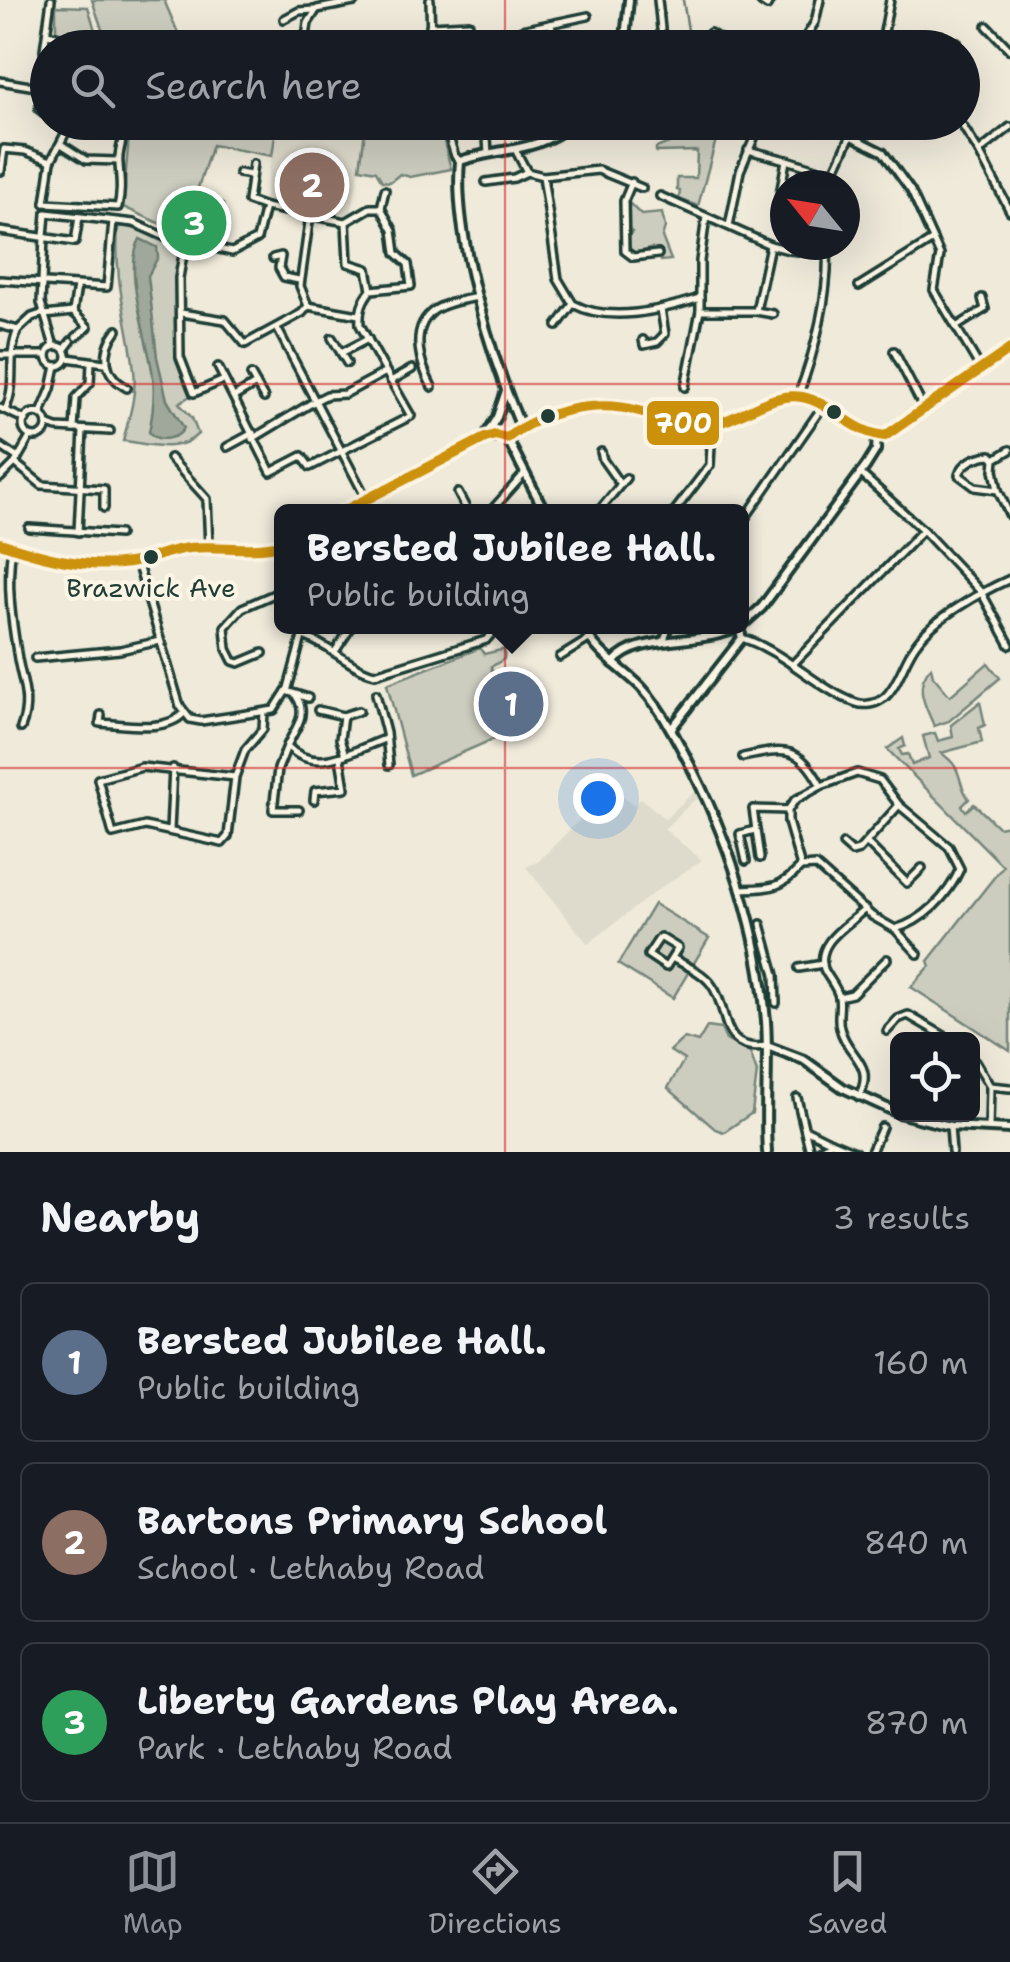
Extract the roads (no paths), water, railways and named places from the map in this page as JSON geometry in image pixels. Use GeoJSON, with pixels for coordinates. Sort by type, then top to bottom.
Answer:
{"type":"FeatureCollection","features":[{"type":"Feature","properties":{"kind":"street"},"geometry":{"type":"LineString","coordinates":[[48,30],[50,0]]}},
{"type":"Feature","properties":{"kind":"street"},"geometry":{"type":"LineString","coordinates":[[430,0],[430,30]]}},
{"type":"Feature","properties":{"kind":"street"},"geometry":{"type":"LineString","coordinates":[[626,30],[629,0]]}},
{"type":"Feature","properties":{"kind":"street"},"geometry":{"type":"LineString","coordinates":[[658,0],[661,30]]}},
{"type":"Feature","properties":{"kind":"street"},"geometry":{"type":"LineString","coordinates":[[761,2],[767,6],[770,0]]}},
{"type":"Feature","properties":{"kind":"street"},"geometry":{"type":"LineString","coordinates":[[810,30],[820,0]]}},
{"type":"Feature","properties":{"kind":"street"},"geometry":{"type":"LineString","coordinates":[[884,30],[890,0]]}},
{"type":"Feature","properties":{"kind":"street"},"geometry":{"type":"LineString","coordinates":[[284,19],[299,11],[354,2]]}},
{"type":"Feature","properties":{"kind":"street"},"geometry":{"type":"LineString","coordinates":[[307,30],[317,9]]}},
{"type":"Feature","properties":{"kind":"street"},"geometry":{"type":"LineString","coordinates":[[521,30],[588,16]]}},
{"type":"Feature","properties":{"kind":"street"},"geometry":{"type":"LineString","coordinates":[[430,26],[468,24]]}},
{"type":"Feature","properties":{"kind":"street"},"geometry":{"type":"LineString","coordinates":[[551,24],[552,30]]}},
{"type":"Feature","properties":{"kind":"street"},"geometry":{"type":"LineString","coordinates":[[987,26],[1010,50]]}},
{"type":"Feature","properties":{"kind":"street"},"geometry":{"type":"LineString","coordinates":[[0,81],[30,86]]}},
{"type":"Feature","properties":{"kind":"street"},"geometry":{"type":"LineString","coordinates":[[979,152],[1010,126]]}},
{"type":"Feature","properties":{"kind":"street"},"geometry":{"type":"LineString","coordinates":[[54,346],[44,314],[41,284],[51,161],[62,140]]}},
{"type":"Feature","properties":{"kind":"street"},"geometry":{"type":"LineString","coordinates":[[45,204],[118,206],[122,177],[118,161],[124,140]]}},
{"type":"Feature","properties":{"kind":"street"},"geometry":{"type":"LineString","coordinates":[[450,140],[460,161],[459,182],[477,297],[520,425]]}},
{"type":"Feature","properties":{"kind":"street"},"geometry":{"type":"LineString","coordinates":[[488,140],[489,155]]}},
{"type":"Feature","properties":{"kind":"street"},"geometry":{"type":"LineString","coordinates":[[460,161],[516,151],[545,140]]}},
{"type":"Feature","properties":{"kind":"street"},"geometry":{"type":"LineString","coordinates":[[728,226],[740,172],[753,140]]}},
{"type":"Feature","properties":{"kind":"street"},"geometry":{"type":"LineString","coordinates":[[834,170],[849,140]]}},
{"type":"Feature","properties":{"kind":"street"},"geometry":{"type":"LineString","coordinates":[[858,140],[888,158],[905,180],[940,255],[934,290],[982,370]]}},
{"type":"Feature","properties":{"kind":"street"},"geometry":{"type":"LineString","coordinates":[[971,140],[1010,211]]}},
{"type":"Feature","properties":{"kind":"street"},"geometry":{"type":"LineString","coordinates":[[61,144],[86,160],[118,161]]}},
{"type":"Feature","properties":{"kind":"street"},"geometry":{"type":"LineString","coordinates":[[1,171],[2,147],[51,161]]}},
{"type":"Feature","properties":{"kind":"street"},"geometry":{"type":"LineString","coordinates":[[748,150],[819,170]]}},
{"type":"Feature","properties":{"kind":"street"},"geometry":{"type":"LineString","coordinates":[[516,151],[527,172]]}},
{"type":"Feature","properties":{"kind":"street"},"geometry":{"type":"LineString","coordinates":[[784,170],[786,160]]}},
{"type":"Feature","properties":{"kind":"street"},"geometry":{"type":"LineString","coordinates":[[253,164],[248,202],[346,222],[366,210],[382,208]]}},
{"type":"Feature","properties":{"kind":"street"},"geometry":{"type":"LineString","coordinates":[[486,182],[527,172],[543,176],[598,170],[642,188]]}},
{"type":"Feature","properties":{"kind":"street"},"geometry":{"type":"LineString","coordinates":[[239,173],[251,175]]}},
{"type":"Feature","properties":{"kind":"street"},"geometry":{"type":"LineString","coordinates":[[543,176],[558,279],[573,304],[603,314],[661,309],[700,298]]}},
{"type":"Feature","properties":{"kind":"street"},"geometry":{"type":"LineString","coordinates":[[632,182],[624,201],[625,251],[633,256],[658,254]]}},
{"type":"Feature","properties":{"kind":"street"},"geometry":{"type":"LineString","coordinates":[[371,290],[411,286],[408,264],[397,256],[393,230],[382,208],[386,190]]}},
{"type":"Feature","properties":{"kind":"street"},"geometry":{"type":"LineString","coordinates":[[660,196],[770,245],[756,311]]}},
{"type":"Feature","properties":{"kind":"street"},"geometry":{"type":"LineString","coordinates":[[197,203],[220,207]]}},
{"type":"Feature","properties":{"kind":"street"},"geometry":{"type":"LineString","coordinates":[[200,244],[208,205]]}},
{"type":"Feature","properties":{"kind":"street"},"geometry":{"type":"LineString","coordinates":[[46,214],[134,223],[165,238],[232,252],[259,235],[264,207]]}},
{"type":"Feature","properties":{"kind":"street"},"geometry":{"type":"LineString","coordinates":[[308,306],[300,280],[310,215]]}},
{"type":"Feature","properties":{"kind":"street"},"geometry":{"type":"LineString","coordinates":[[0,231],[76,242],[78,217]]}},
{"type":"Feature","properties":{"kind":"street"},"geometry":{"type":"LineString","coordinates":[[685,387],[700,310],[700,262],[706,217]]}},
{"type":"Feature","properties":{"kind":"street"},"geometry":{"type":"LineString","coordinates":[[0,280],[103,288],[109,284],[112,221]]}},
{"type":"Feature","properties":{"kind":"street"},"geometry":{"type":"LineString","coordinates":[[218,367],[271,472],[302,456],[310,468],[411,416],[359,315],[371,290],[367,269],[348,264],[346,222]]}},
{"type":"Feature","properties":{"kind":"street"},"geometry":{"type":"LineString","coordinates":[[860,286],[934,240]]}},
{"type":"Feature","properties":{"kind":"street"},"geometry":{"type":"LineString","coordinates":[[186,242],[179,278],[180,357],[192,389],[198,394],[224,380]]}},
{"type":"Feature","properties":{"kind":"street"},"geometry":{"type":"LineString","coordinates":[[272,258],[281,256],[279,268],[284,278],[300,280]]}},
{"type":"Feature","properties":{"kind":"street"},"geometry":{"type":"LineString","coordinates":[[798,396],[823,302],[827,260]]}},
{"type":"Feature","properties":{"kind":"street"},"geometry":{"type":"LineString","coordinates":[[73,312],[78,286]]}},
{"type":"Feature","properties":{"kind":"street"},"geometry":{"type":"LineString","coordinates":[[432,387],[419,348],[427,318],[441,307],[477,297]]}},
{"type":"Feature","properties":{"kind":"street"},"geometry":{"type":"LineString","coordinates":[[956,327],[985,310],[982,298]]}},
{"type":"Feature","properties":{"kind":"street"},"geometry":{"type":"LineString","coordinates":[[557,326],[573,304]]}},
{"type":"Feature","properties":{"kind":"street"},"geometry":{"type":"LineString","coordinates":[[181,313],[224,320],[245,344],[308,306],[359,315]]}},
{"type":"Feature","properties":{"kind":"street"},"geometry":{"type":"LineString","coordinates":[[642,340],[644,345],[656,342],[665,334],[661,309]]}},
{"type":"Feature","properties":{"kind":"street"},"geometry":{"type":"LineString","coordinates":[[700,310],[774,314]]}},
{"type":"Feature","properties":{"kind":"street"},"geometry":{"type":"LineString","coordinates":[[26,420],[3,409],[14,384],[12,355],[18,330],[32,317],[73,312],[88,326],[64,349]]}},
{"type":"Feature","properties":{"kind":"street"},"geometry":{"type":"LineString","coordinates":[[0,325],[18,330]]}},
{"type":"Feature","properties":{"kind":"street"},"geometry":{"type":"LineString","coordinates":[[277,328],[366,498]]}},
{"type":"Feature","properties":{"kind":"street"},"geometry":{"type":"LineString","coordinates":[[117,330],[108,344],[105,363],[116,381],[127,388]]}},
{"type":"Feature","properties":{"kind":"street"},"geometry":{"type":"LineString","coordinates":[[332,338],[346,363]]}},
{"type":"Feature","properties":{"kind":"street"},"geometry":{"type":"LineString","coordinates":[[341,354],[368,339]]}},
{"type":"Feature","properties":{"kind":"street"},"geometry":{"type":"LineString","coordinates":[[54,346],[64,349]]}},
{"type":"Feature","properties":{"kind":"street"},"geometry":{"type":"LineString","coordinates":[[47,356],[54,346]]}},
{"type":"Feature","properties":{"kind":"street"},"geometry":{"type":"LineString","coordinates":[[64,349],[67,358]]}},
{"type":"Feature","properties":{"kind":"street"},"geometry":{"type":"LineString","coordinates":[[507,438],[520,425],[610,406],[684,424],[712,424],[786,396],[798,396],[823,406],[877,436],[893,432],[923,407],[1010,349]]}},
{"type":"Feature","properties":{"kind":"street"},"geometry":{"type":"LineString","coordinates":[[894,351],[923,407]]}},
{"type":"Feature","properties":{"kind":"street"},"geometry":{"type":"LineString","coordinates":[[0,355],[47,356]]}},
{"type":"Feature","properties":{"kind":"street"},"geometry":{"type":"LineString","coordinates":[[47,356],[50,364],[56,366],[67,358]]}},
{"type":"Feature","properties":{"kind":"street"},"geometry":{"type":"LineString","coordinates":[[67,358],[105,363]]}},
{"type":"Feature","properties":{"kind":"street"},"geometry":{"type":"LineString","coordinates":[[74,429],[76,398],[90,384],[91,363]]}},
{"type":"Feature","properties":{"kind":"street"},"geometry":{"type":"LineString","coordinates":[[41,413],[52,389],[56,366]]}},
{"type":"Feature","properties":{"kind":"street"},"geometry":{"type":"LineString","coordinates":[[391,381],[412,369]]}},
{"type":"Feature","properties":{"kind":"street"},"geometry":{"type":"LineString","coordinates":[[227,447],[327,395],[346,394],[386,372]]}},
{"type":"Feature","properties":{"kind":"street"},"geometry":{"type":"LineString","coordinates":[[250,375],[264,398]]}},
{"type":"Feature","properties":{"kind":"street"},"geometry":{"type":"LineString","coordinates":[[234,398],[256,384]]}},
{"type":"Feature","properties":{"kind":"street"},"geometry":{"type":"LineString","coordinates":[[484,438],[506,391]]}},
{"type":"Feature","properties":{"kind":"street"},"geometry":{"type":"LineString","coordinates":[[749,512],[823,406]]}},
{"type":"Feature","properties":{"kind":"street"},"geometry":{"type":"LineString","coordinates":[[30,437],[24,430],[26,420],[41,413]]}},
{"type":"Feature","properties":{"kind":"street"},"geometry":{"type":"LineString","coordinates":[[41,413],[47,424]]}},
{"type":"Feature","properties":{"kind":"street"},"geometry":{"type":"LineString","coordinates":[[47,424],[110,431]]}},
{"type":"Feature","properties":{"kind":"street"},"geometry":{"type":"LineString","coordinates":[[30,437],[40,436],[47,424]]}},
{"type":"Feature","properties":{"kind":"street"},"geometry":{"type":"LineString","coordinates":[[680,504],[710,465],[712,424]]}},
{"type":"Feature","properties":{"kind":"street"},"geometry":{"type":"LineString","coordinates":[[78,532],[83,430]]}},
{"type":"Feature","properties":{"kind":"street"},"geometry":{"type":"LineString","coordinates":[[356,504],[495,435],[507,438],[540,504]]}},
{"type":"Feature","properties":{"kind":"street"},"geometry":{"type":"LineString","coordinates":[[749,619],[762,607],[860,474],[876,450],[877,436]]}},
{"type":"Feature","properties":{"kind":"street"},"geometry":{"type":"LineString","coordinates":[[0,478],[17,460],[30,437]]}},
{"type":"Feature","properties":{"kind":"street"},"geometry":{"type":"LineString","coordinates":[[0,446],[42,486],[104,489],[104,508]]}},
{"type":"Feature","properties":{"kind":"street"},"geometry":{"type":"LineString","coordinates":[[996,459],[1010,450]]}},
{"type":"Feature","properties":{"kind":"street"},"geometry":{"type":"LineString","coordinates":[[601,452],[620,484]]}},
{"type":"Feature","properties":{"kind":"street"},"geometry":{"type":"LineString","coordinates":[[996,459],[990,455],[972,460],[959,475],[976,487],[998,490]]}},
{"type":"Feature","properties":{"kind":"street"},"geometry":{"type":"LineString","coordinates":[[170,458],[208,499],[209,547]]}},
{"type":"Feature","properties":{"kind":"street"},"geometry":{"type":"LineString","coordinates":[[996,459],[998,490],[1010,516]]}},
{"type":"Feature","properties":{"kind":"street"},"geometry":{"type":"LineString","coordinates":[[497,504],[526,471]]}},
{"type":"Feature","properties":{"kind":"street"},"geometry":{"type":"LineString","coordinates":[[860,474],[924,530],[981,592],[1010,646]]}},
{"type":"Feature","properties":{"kind":"street"},"geometry":{"type":"LineString","coordinates":[[604,504],[626,478]]}},
{"type":"Feature","properties":{"kind":"street"},"geometry":{"type":"LineString","coordinates":[[458,493],[464,504]]}},
{"type":"Feature","properties":{"kind":"street"},"geometry":{"type":"LineString","coordinates":[[29,528],[117,531]]}},
{"type":"Feature","properties":{"kind":"street"},"geometry":{"type":"LineString","coordinates":[[793,664],[924,530]]}},
{"type":"Feature","properties":{"kind":"street"},"geometry":{"type":"LineString","coordinates":[[0,543],[94,564],[137,561],[187,548],[274,546]]}},
{"type":"Feature","properties":{"kind":"street"},"geometry":{"type":"LineString","coordinates":[[12,548],[10,597],[28,709],[21,728]]}},
{"type":"Feature","properties":{"kind":"street"},"geometry":{"type":"LineString","coordinates":[[137,561],[184,713],[201,721],[264,714],[278,707],[304,636],[336,650],[369,674],[381,674],[486,640],[491,634]]}},
{"type":"Feature","properties":{"kind":"street"},"geometry":{"type":"LineString","coordinates":[[613,663],[630,648],[733,642],[793,664],[848,698],[873,703],[884,698],[920,638],[981,592],[1010,579]]}},
{"type":"Feature","properties":{"kind":"street"},"geometry":{"type":"LineString","coordinates":[[264,652],[235,662],[226,649],[225,627],[242,608],[274,593]]}},
{"type":"Feature","properties":{"kind":"street"},"geometry":{"type":"LineString","coordinates":[[336,650],[347,634]]}},
{"type":"Feature","properties":{"kind":"street"},"geometry":{"type":"LineString","coordinates":[[586,634],[642,688],[671,728],[702,790],[741,889],[761,977],[767,1046],[767,1152]]}},
{"type":"Feature","properties":{"kind":"street"},"geometry":{"type":"LineString","coordinates":[[662,644],[666,634]]}},
{"type":"Feature","properties":{"kind":"street"},"geometry":{"type":"LineString","coordinates":[[671,728],[737,634]]}},
{"type":"Feature","properties":{"kind":"street"},"geometry":{"type":"LineString","coordinates":[[733,642],[737,634]]}},
{"type":"Feature","properties":{"kind":"street"},"geometry":{"type":"LineString","coordinates":[[560,657],[589,639]]}},
{"type":"Feature","properties":{"kind":"street"},"geometry":{"type":"LineString","coordinates":[[35,658],[120,650],[161,641]]}},
{"type":"Feature","properties":{"kind":"street"},"geometry":{"type":"LineString","coordinates":[[286,692],[308,698]]}},
{"type":"Feature","properties":{"kind":"street"},"geometry":{"type":"LineString","coordinates":[[376,694],[389,766]]}},
{"type":"Feature","properties":{"kind":"street"},"geometry":{"type":"LineString","coordinates":[[296,696],[303,715],[278,769],[273,810],[299,810]]}},
{"type":"Feature","properties":{"kind":"street"},"geometry":{"type":"LineString","coordinates":[[318,710],[343,716],[359,712]]}},
{"type":"Feature","properties":{"kind":"street"},"geometry":{"type":"LineString","coordinates":[[101,715],[100,724],[171,724],[184,713]]}},
{"type":"Feature","properties":{"kind":"street"},"geometry":{"type":"LineString","coordinates":[[234,777],[142,767],[98,779],[112,834],[132,827],[157,827],[222,843],[228,836],[234,777],[245,750],[264,729],[264,714]]}},
{"type":"Feature","properties":{"kind":"street"},"geometry":{"type":"LineString","coordinates":[[314,800],[315,791],[344,788],[340,738],[343,716]]}},
{"type":"Feature","properties":{"kind":"street"},"geometry":{"type":"LineString","coordinates":[[287,746],[314,760],[329,761],[385,739]]}},
{"type":"Feature","properties":{"kind":"street"},"geometry":{"type":"LineString","coordinates":[[743,756],[768,751],[796,753],[821,786]]}},
{"type":"Feature","properties":{"kind":"street"},"geometry":{"type":"LineString","coordinates":[[170,830],[173,768]]}},
{"type":"Feature","properties":{"kind":"street"},"geometry":{"type":"LineString","coordinates":[[802,867],[788,822],[788,810],[795,800],[847,774],[880,780],[899,805],[948,847],[960,869],[944,895],[920,918],[894,929]]}},
{"type":"Feature","properties":{"kind":"street"},"geometry":{"type":"LineString","coordinates":[[843,844],[852,852],[867,843],[899,805]]}},
{"type":"Feature","properties":{"kind":"street"},"geometry":{"type":"LineString","coordinates":[[760,858],[753,810],[788,810]]}},
{"type":"Feature","properties":{"kind":"street"},"geometry":{"type":"LineString","coordinates":[[746,861],[740,834],[755,830]]}},
{"type":"Feature","properties":{"kind":"street"},"geometry":{"type":"LineString","coordinates":[[867,843],[908,883],[922,868]]}},
{"type":"Feature","properties":{"kind":"street"},"geometry":{"type":"LineString","coordinates":[[741,889],[779,886],[809,865],[821,869],[918,954]]}},
{"type":"Feature","properties":{"kind":"street"},"geometry":{"type":"LineString","coordinates":[[859,1097],[865,1071],[842,1034],[837,1010],[839,997],[823,964],[827,942],[865,909]]}},
{"type":"Feature","properties":{"kind":"street"},"geometry":{"type":"LineString","coordinates":[[761,924],[775,975],[776,1003]]}},
{"type":"Feature","properties":{"kind":"street"},"geometry":{"type":"LineString","coordinates":[[660,937],[678,948],[672,958],[666,967],[648,955],[660,937]]}},
{"type":"Feature","properties":{"kind":"street"},"geometry":{"type":"LineString","coordinates":[[672,958],[714,987],[726,1028],[733,1036],[752,1048],[767,1046],[804,1060],[859,1097],[890,1110]]}},
{"type":"Feature","properties":{"kind":"street"},"geometry":{"type":"LineString","coordinates":[[839,997],[852,994],[887,959]]}},
{"type":"Feature","properties":{"kind":"street"},"geometry":{"type":"LineString","coordinates":[[799,968],[823,964]]}},
{"type":"Feature","properties":{"kind":"street"},"geometry":{"type":"LineString","coordinates":[[761,977],[775,975]]}},
{"type":"Feature","properties":{"kind":"street"},"geometry":{"type":"LineString","coordinates":[[887,1032],[892,1024],[908,1015],[937,1032]]}},
{"type":"Feature","properties":{"kind":"street"},"geometry":{"type":"LineString","coordinates":[[892,1024],[900,1029]]}},
{"type":"Feature","properties":{"kind":"street"},"geometry":{"type":"LineString","coordinates":[[980,1067],[990,1086],[988,1130]]}},
{"type":"Feature","properties":{"kind":"street"},"geometry":{"type":"LineString","coordinates":[[980,1075],[984,1073]]}},
{"type":"Feature","properties":{"kind":"street"},"geometry":{"type":"LineString","coordinates":[[990,1086],[1010,1088]]}},
{"type":"Feature","properties":{"kind":"street"},"geometry":{"type":"LineString","coordinates":[[797,1098],[813,1152],[831,1142]]}},
{"type":"Feature","properties":{"kind":"street"},"geometry":{"type":"LineString","coordinates":[[933,1122],[1010,1129]]}},
{"type":"Feature","properties":{"kind":"street"},"geometry":{"type":"LineString","coordinates":[[872,1152],[882,1126]]}},
{"type":"Feature","properties":{"kind":"street"},"geometry":{"type":"LineString","coordinates":[[950,1126],[952,1152]]}},
{"type":"Feature","properties":{"kind":"street"},"geometry":{"type":"LineString","coordinates":[[805,1130],[855,1152]]}},
{"type":"Feature","properties":{"kind":"waterway"},"geometry":{"type":"LineString","coordinates":[[683,0],[688,30]]}},
{"type":"Feature","properties":{"kind":"place","name":"Bartons Primary School"},"geometry":{"type":"Point","coordinates":[312,185]}},
{"type":"Feature","properties":{"kind":"place","name":"Liberty Gardens Play Area."},"geometry":{"type":"Point","coordinates":[194,223]}},
{"type":"Feature","properties":{"kind":"place","name":"Brazwick Ave"},"geometry":{"type":"Point","coordinates":[151,557]}},
{"type":"Feature","properties":{"kind":"place","name":"Bersted Jubilee Hall."},"geometry":{"type":"Point","coordinates":[511,704]}}]}
